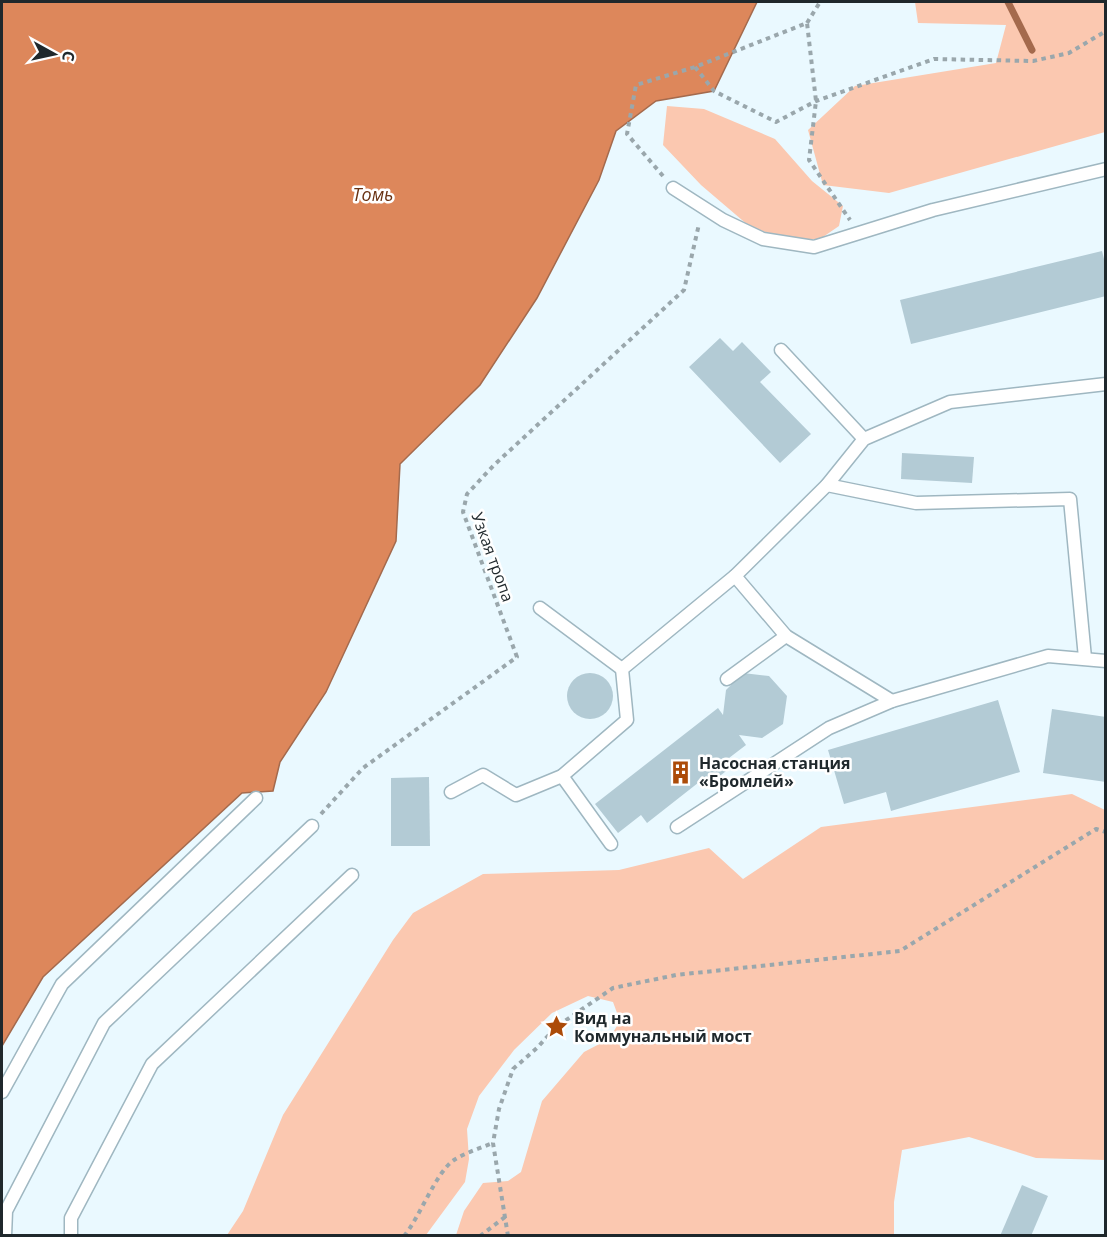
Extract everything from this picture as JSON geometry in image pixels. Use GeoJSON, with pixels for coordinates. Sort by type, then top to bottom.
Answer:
{"type":"FeatureCollection","features":[{"type":"Feature","properties":{"kind":"lane"},"geometry":{"type":"LineString","coordinates":[[674,188],[723,220],[763,239],[814,247],[933,210],[1106,169]]}},
{"type":"Feature","properties":{"kind":"lane"},"geometry":{"type":"LineString","coordinates":[[781,350],[864,439]]}},
{"type":"Feature","properties":{"kind":"lane"},"geometry":{"type":"LineString","coordinates":[[622,669],[735,576],[827,485],[864,439],[950,402],[1106,384]]}},
{"type":"Feature","properties":{"kind":"lane"},"geometry":{"type":"LineString","coordinates":[[827,485],[916,503],[1070,499],[1085,658]]}},
{"type":"Feature","properties":{"kind":"lane"},"geometry":{"type":"LineString","coordinates":[[735,576],[786,636],[892,701]]}},
{"type":"Feature","properties":{"kind":"lane"},"geometry":{"type":"LineString","coordinates":[[451,792],[483,775],[516,795],[562,776],[627,720],[622,669],[540,608]]}},
{"type":"Feature","properties":{"kind":"lane"},"geometry":{"type":"LineString","coordinates":[[727,679],[786,636]]}},
{"type":"Feature","properties":{"kind":"lane"},"geometry":{"type":"LineString","coordinates":[[677,826],[829,728],[892,701],[1048,656],[1106,661]]}},
{"type":"Feature","properties":{"kind":"lane"},"geometry":{"type":"LineString","coordinates":[[562,776],[611,843]]}},
{"type":"Feature","properties":{"kind":"lane"},"geometry":{"type":"LineString","coordinates":[[2,1092],[62,984],[256,798]]}},
{"type":"Feature","properties":{"kind":"lane"},"geometry":{"type":"LineString","coordinates":[[5,1236],[6,1211],[104,1023],[312,826]]}},
{"type":"Feature","properties":{"kind":"lane"},"geometry":{"type":"LineString","coordinates":[[70,1236],[71,1218],[152,1064],[352,875]]}},
{"type":"Feature","properties":{"kind":"path"},"geometry":{"type":"LineString","coordinates":[[674,188],[627,134],[636,85],[695,67],[807,23],[820,2]]}},
{"type":"Feature","properties":{"kind":"path"},"geometry":{"type":"LineString","coordinates":[[807,23],[816,101],[809,160],[860,233]]}},
{"type":"Feature","properties":{"kind":"path"},"geometry":{"type":"LineString","coordinates":[[695,67],[714,91],[776,122],[816,101],[934,59],[1033,61],[1069,53],[1106,31]]}},
{"type":"Feature","properties":{"kind":"path","name":"Узкая тропа"},"geometry":{"type":"LineString","coordinates":[[312,826],[331,801],[363,768],[517,657],[463,512],[467,494],[494,465],[684,290],[703,207]]}},
{"type":"Feature","properties":{"kind":"path"},"geometry":{"type":"LineString","coordinates":[[508,1236],[493,1143],[499,1109],[513,1069],[556,1027],[613,988],[676,975],[900,951],[1096,829],[1106,832]]}},
{"type":"Feature","properties":{"kind":"path"},"geometry":{"type":"LineString","coordinates":[[404,1236],[427,1202],[441,1174],[453,1161],[493,1143]]}},
{"type":"Feature","properties":{"kind":"path"},"geometry":{"type":"LineString","coordinates":[[480,1236],[505,1217]]}},
{"type":"Feature","properties":{"kind":"shaded area"},"geometry":{"type":"Polygon","coordinates":[[[915,2],[1105,2],[1105,132],[889,193],[823,185],[808,130],[855,86],[996,63],[1006,25],[918,23],[915,2]]]}},
{"type":"Feature","properties":{"kind":"shaded area"},"geometry":{"type":"Polygon","coordinates":[[[667,106],[704,109],[775,139],[812,181],[843,206],[839,226],[820,239],[784,239],[749,226],[701,185],[663,145],[667,106]]]}},
{"type":"Feature","properties":{"kind":"shaded area"},"geometry":{"type":"Polygon","coordinates":[[[1072,794],[1105,810],[1105,1160],[1036,1158],[969,1137],[902,1150],[894,1202],[894,1235],[456,1235],[464,1211],[483,1183],[508,1181],[521,1172],[542,1101],[584,1052],[609,1039],[620,1021],[613,1002],[588,996],[552,1013],[514,1050],[479,1096],[467,1129],[469,1159],[465,1182],[426,1235],[227,1235],[243,1211],[283,1115],[393,940],[413,913],[483,874],[619,870],[709,848],[743,879],[821,827],[1072,794]]]}},
{"type":"Feature","properties":{"kind":"water","name":"Томь"},"geometry":{"type":"Polygon","coordinates":[[[2,2],[757,2],[714,91],[656,101],[616,131],[599,180],[537,298],[480,385],[400,464],[396,541],[326,692],[280,762],[273,791],[242,793],[43,977],[2,1046],[2,2]]]}},
{"type":"Feature","properties":{"kind":"building"},"geometry":{"type":"Polygon","coordinates":[[[1102,251],[1106,267],[1106,296],[911,344],[900,300],[1102,251]]]}},
{"type":"Feature","properties":{"kind":"building"},"geometry":{"type":"Polygon","coordinates":[[[720,338],[733,351],[742,342],[771,372],[760,382],[811,434],[780,463],[689,367],[720,338]]]}},
{"type":"Feature","properties":{"kind":"building"},"geometry":{"type":"Polygon","coordinates":[[[902,453],[974,457],[972,483],[901,479],[902,453]]]}},
{"type":"Feature","properties":{"kind":"building"},"geometry":{"type":"Polygon","coordinates":[[[590,673],[606,680],[613,696],[606,712],[590,719],[574,712],[567,696],[574,680],[590,673]]]}},
{"type":"Feature","properties":{"kind":"building","name":"Насосная станция «Бромлей»"},"geometry":{"type":"Polygon","coordinates":[[[743,673],[769,676],[787,696],[783,724],[762,738],[739,735],[746,745],[729,758],[734,765],[708,785],[703,779],[647,823],[641,815],[618,833],[595,804],[718,708],[723,715],[726,690],[743,673]]]}},
{"type":"Feature","properties":{"kind":"building"},"geometry":{"type":"Polygon","coordinates":[[[998,700],[1020,772],[891,811],[886,792],[844,804],[828,750],[998,700]]]}},
{"type":"Feature","properties":{"kind":"building"},"geometry":{"type":"Polygon","coordinates":[[[1052,709],[1106,717],[1106,782],[1043,773],[1052,709]]]}},
{"type":"Feature","properties":{"kind":"building"},"geometry":{"type":"Polygon","coordinates":[[[429,777],[430,846],[391,846],[391,778],[429,777]]]}},
{"type":"Feature","properties":{"kind":"building"},"geometry":{"type":"Polygon","coordinates":[[[1022,1185],[1048,1196],[1031,1236],[1000,1236],[1022,1185]]]}},
{"type":"Feature","properties":{"kind":"waterway"},"geometry":{"type":"LineString","coordinates":[[1008,2],[1032,50]]}},
{"type":"Feature","properties":{"kind":"place","name":"Насосная станция «Бромлей»"},"geometry":{"type":"Point","coordinates":[681,772]}},
{"type":"Feature","properties":{"kind":"place","name":"Вид на Коммунальный мост"},"geometry":{"type":"Point","coordinates":[556,1027]}}]}
